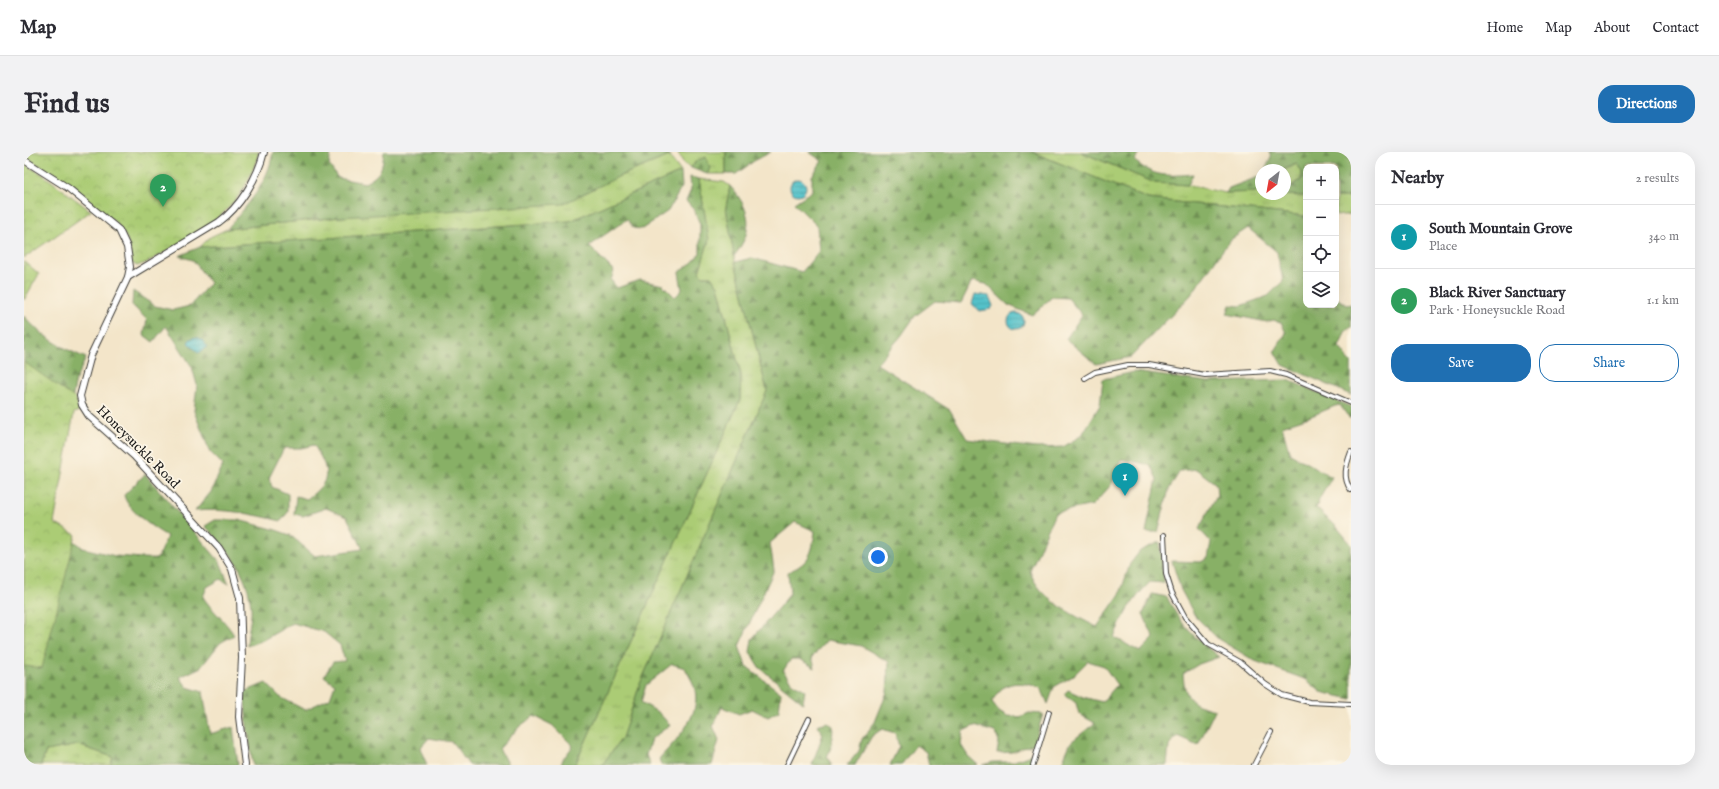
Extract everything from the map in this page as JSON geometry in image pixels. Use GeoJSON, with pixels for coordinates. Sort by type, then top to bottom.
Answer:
{"type":"FeatureCollection","features":[{"type":"Feature","properties":{"kind":"street"},"geometry":{"type":"LineString","coordinates":[[128,277],[219,222],[230,213],[252,181],[264,152]]}},
{"type":"Feature","properties":{"kind":"street"},"geometry":{"type":"LineString","coordinates":[[24,160],[68,188],[119,230],[127,247],[130,266],[128,277]]}},
{"type":"Feature","properties":{"kind":"street","name":"Honeysuckle Road"},"geometry":{"type":"LineString","coordinates":[[128,277],[91,355],[80,391],[81,401],[89,416],[134,456],[219,548],[232,569],[240,598],[242,658],[239,717],[245,765]]}},
{"type":"Feature","properties":{"kind":"street"},"geometry":{"type":"LineString","coordinates":[[1085,378],[1095,372],[1124,365],[1138,364],[1205,375],[1270,372],[1286,375],[1351,403]]}},
{"type":"Feature","properties":{"kind":"street"},"geometry":{"type":"LineString","coordinates":[[1351,452],[1345,471],[1347,483],[1351,490]]}},
{"type":"Feature","properties":{"kind":"street"},"geometry":{"type":"LineString","coordinates":[[1164,535],[1166,574],[1172,593],[1185,617],[1208,644],[1240,662],[1265,684],[1282,695],[1309,702],[1351,704]]}},
{"type":"Feature","properties":{"kind":"street"},"geometry":{"type":"LineString","coordinates":[[1033,765],[1049,712]]}},
{"type":"Feature","properties":{"kind":"street"},"geometry":{"type":"LineString","coordinates":[[787,765],[809,720]]}},
{"type":"Feature","properties":{"kind":"street"},"geometry":{"type":"LineString","coordinates":[[1254,765],[1271,732]]}},
{"type":"Feature","properties":{"kind":"green space"},"geometry":{"type":"Polygon","coordinates":[[[24,152],[259,152],[251,174],[241,192],[230,207],[185,241],[148,262],[137,266],[132,263],[127,239],[116,223],[69,185],[24,157],[24,152]]]}},
{"type":"Feature","properties":{"kind":"green space"},"geometry":{"type":"Polygon","coordinates":[[[273,152],[331,152],[329,165],[338,178],[365,183],[380,171],[384,152],[666,152],[669,156],[620,176],[563,204],[340,217],[227,229],[256,194],[262,184],[267,174],[273,152]]]}},
{"type":"Feature","properties":{"kind":"green space"},"geometry":{"type":"Polygon","coordinates":[[[726,152],[726,174],[707,174],[710,168],[696,161],[691,168],[684,164],[678,153],[726,152]]]}},
{"type":"Feature","properties":{"kind":"green space"},"geometry":{"type":"Polygon","coordinates":[[[726,152],[771,152],[754,161],[736,174],[726,174],[726,152]]]}},
{"type":"Feature","properties":{"kind":"green space"},"geometry":{"type":"Polygon","coordinates":[[[809,152],[1032,152],[1148,199],[1303,216],[1303,308],[1339,308],[1339,299],[1346,305],[1351,304],[1351,327],[1345,332],[1339,347],[1351,362],[1351,395],[1283,365],[1275,351],[1286,333],[1281,322],[1273,320],[1267,322],[1227,314],[1230,305],[1240,306],[1268,296],[1283,281],[1277,252],[1248,228],[1230,240],[1190,296],[1131,357],[1096,364],[1066,339],[1082,315],[1068,298],[1052,297],[1032,315],[1008,305],[986,284],[972,281],[961,303],[935,301],[915,316],[901,336],[877,364],[950,410],[967,439],[1037,448],[1063,447],[1082,435],[1100,405],[1103,379],[1134,372],[1208,382],[1288,380],[1351,407],[1351,418],[1349,418],[1340,405],[1282,426],[1290,454],[1332,477],[1316,508],[1336,526],[1351,544],[1351,699],[1321,692],[1307,680],[1255,661],[1218,639],[1195,616],[1181,590],[1172,561],[1201,562],[1208,558],[1211,542],[1199,529],[1217,495],[1216,484],[1196,469],[1180,471],[1169,489],[1158,532],[1146,532],[1157,479],[1150,465],[1122,459],[1111,485],[1093,505],[1055,513],[1030,571],[1034,581],[1048,597],[1067,611],[1097,627],[1120,594],[1130,564],[1140,551],[1160,542],[1164,583],[1150,582],[1144,588],[1129,608],[1114,637],[1140,652],[1154,638],[1143,614],[1152,594],[1167,597],[1178,616],[1189,630],[1219,657],[1199,664],[1183,674],[1185,690],[1191,700],[1200,706],[1215,710],[1198,745],[1177,736],[1169,746],[1167,765],[1061,765],[1071,742],[1095,723],[1079,714],[1076,703],[1064,694],[1068,690],[1083,697],[1102,702],[1117,685],[1104,666],[1088,661],[1073,676],[1054,687],[1048,704],[1041,688],[1026,684],[1019,683],[1007,686],[1001,689],[996,695],[992,702],[999,711],[1007,716],[1020,717],[1029,713],[1043,714],[1034,744],[1012,752],[997,753],[999,742],[995,732],[974,726],[963,731],[961,745],[968,756],[978,765],[929,765],[926,752],[916,745],[901,765],[890,765],[899,746],[895,733],[882,729],[872,736],[855,765],[847,765],[859,751],[862,739],[875,722],[887,692],[889,662],[861,646],[827,640],[812,657],[815,668],[799,659],[791,659],[783,671],[792,683],[805,690],[803,703],[759,667],[750,652],[752,639],[790,594],[788,572],[802,564],[809,556],[811,551],[815,531],[795,522],[770,543],[774,570],[739,646],[746,666],[781,693],[779,711],[768,717],[752,709],[739,714],[722,707],[713,726],[719,740],[712,765],[663,765],[659,759],[685,728],[694,710],[696,700],[694,687],[685,668],[672,664],[646,685],[641,702],[659,713],[670,725],[651,739],[646,755],[650,765],[602,765],[622,738],[640,684],[767,391],[735,262],[752,258],[802,272],[819,251],[817,226],[794,203],[812,191],[812,176],[822,161],[809,152]]]}},
{"type":"Feature","properties":{"kind":"green space"},"geometry":{"type":"Polygon","coordinates":[[[1032,152],[1081,152],[1155,183],[1188,185],[1226,193],[1255,192],[1255,200],[1291,200],[1291,195],[1303,196],[1303,216],[1148,199],[1032,152]]]}},
{"type":"Feature","properties":{"kind":"green space"},"geometry":{"type":"Polygon","coordinates":[[[1081,152],[1139,152],[1135,161],[1142,167],[1155,173],[1162,175],[1193,174],[1188,185],[1155,183],[1081,152]]]}},
{"type":"Feature","properties":{"kind":"green space"},"geometry":{"type":"Polygon","coordinates":[[[1269,152],[1351,152],[1351,197],[1339,197],[1339,164],[1303,164],[1303,196],[1291,195],[1291,186],[1301,180],[1302,172],[1297,164],[1291,167],[1291,164],[1268,164],[1271,158],[1269,152]]]}},
{"type":"Feature","properties":{"kind":"green space"},"geometry":{"type":"Polygon","coordinates":[[[669,156],[681,172],[570,221],[200,247],[210,237],[227,229],[340,217],[620,176],[669,156]]]}},
{"type":"Feature","properties":{"kind":"green space"},"geometry":{"type":"Polygon","coordinates":[[[706,157],[710,168],[707,174],[691,168],[696,161],[706,157]]]}},
{"type":"Feature","properties":{"kind":"green space"},"geometry":{"type":"Polygon","coordinates":[[[24,164],[42,174],[91,211],[24,258],[24,164]]]}},
{"type":"Feature","properties":{"kind":"green space"},"geometry":{"type":"Polygon","coordinates":[[[1297,164],[1302,172],[1301,180],[1291,186],[1291,167],[1297,164]]]}},
{"type":"Feature","properties":{"kind":"green space"},"geometry":{"type":"Polygon","coordinates":[[[681,172],[682,187],[668,211],[642,229],[633,228],[627,219],[589,246],[614,271],[611,280],[617,288],[640,280],[663,285],[675,297],[682,290],[679,272],[693,262],[700,253],[700,224],[694,210],[686,201],[691,190],[690,177],[699,179],[709,240],[699,272],[703,276],[711,276],[718,286],[741,375],[740,400],[575,765],[561,765],[563,759],[573,746],[552,725],[534,716],[520,726],[499,749],[508,765],[469,765],[452,742],[429,738],[420,748],[427,765],[253,765],[244,692],[266,683],[280,697],[305,710],[330,698],[335,684],[324,676],[333,662],[345,661],[340,645],[324,632],[293,623],[263,640],[247,646],[251,607],[246,583],[236,562],[205,526],[215,520],[238,520],[273,529],[290,535],[315,556],[363,549],[347,517],[326,508],[303,516],[294,514],[296,496],[307,499],[321,486],[326,475],[323,462],[314,445],[301,448],[284,448],[269,478],[272,487],[288,494],[288,512],[281,521],[228,511],[195,511],[211,492],[223,465],[210,452],[194,411],[197,385],[192,367],[166,326],[153,342],[144,335],[147,320],[132,305],[133,291],[155,306],[173,310],[190,306],[210,283],[193,260],[179,256],[200,247],[570,221],[681,172]]]}},
{"type":"Feature","properties":{"kind":"green space"},"geometry":{"type":"Polygon","coordinates":[[[1255,178],[1255,192],[1226,193],[1229,188],[1255,178]]]}},
{"type":"Feature","properties":{"kind":"green space"},"geometry":{"type":"Polygon","coordinates":[[[699,179],[724,182],[730,186],[726,207],[735,262],[767,391],[640,684],[622,738],[602,765],[575,765],[740,400],[741,375],[718,286],[711,276],[703,276],[699,272],[709,240],[699,179]]]}},
{"type":"Feature","properties":{"kind":"green space"},"geometry":{"type":"Polygon","coordinates":[[[730,186],[743,204],[748,221],[745,238],[734,256],[726,207],[730,186]]]}},
{"type":"Feature","properties":{"kind":"green space"},"geometry":{"type":"Polygon","coordinates":[[[1339,197],[1351,197],[1351,214],[1339,216],[1339,197]]]}},
{"type":"Feature","properties":{"kind":"green space"},"geometry":{"type":"Polygon","coordinates":[[[24,261],[39,274],[24,300],[24,261]]]}},
{"type":"Feature","properties":{"kind":"green space"},"geometry":{"type":"Polygon","coordinates":[[[24,316],[37,330],[52,341],[86,358],[76,379],[72,401],[24,414],[24,316]]]}},
{"type":"Feature","properties":{"kind":"green space"},"geometry":{"type":"Polygon","coordinates":[[[24,362],[76,399],[80,411],[74,413],[54,523],[76,535],[42,668],[24,666],[24,362]]]}},
{"type":"Feature","properties":{"kind":"green space"},"geometry":{"type":"Polygon","coordinates":[[[145,474],[220,562],[229,584],[221,579],[207,587],[203,597],[234,635],[220,643],[201,667],[180,677],[187,687],[203,692],[210,734],[233,727],[238,765],[111,765],[113,757],[78,745],[46,751],[41,765],[24,765],[24,558],[49,520],[83,548],[115,556],[157,559],[167,536],[135,512],[126,501],[124,495],[145,474]]]}},
{"type":"Feature","properties":{"kind":"green space"},"geometry":{"type":"Polygon","coordinates":[[[827,722],[833,726],[832,745],[827,757],[832,765],[812,765],[823,734],[817,725],[827,722]]]}},
{"type":"Feature","properties":{"kind":"green space"},"geometry":{"type":"Polygon","coordinates":[[[78,745],[113,757],[111,765],[41,765],[46,751],[78,745]]]}},
{"type":"Feature","properties":{"kind":"green space"},"geometry":{"type":"Polygon","coordinates":[[[1033,754],[1030,765],[982,765],[993,762],[1012,762],[1033,754]]]}},
{"type":"Feature","properties":{"kind":"water"},"geometry":{"type":"Polygon","coordinates":[[[798,179],[805,184],[806,187],[801,194],[798,195],[791,190],[790,187],[795,180],[798,179]]]}},
{"type":"Feature","properties":{"kind":"water"},"geometry":{"type":"Polygon","coordinates":[[[975,294],[989,296],[993,306],[991,309],[980,311],[972,304],[975,294]]]}},
{"type":"Feature","properties":{"kind":"water"},"geometry":{"type":"Polygon","coordinates":[[[1013,313],[1019,313],[1024,318],[1022,327],[1019,329],[1013,329],[1008,324],[1008,318],[1013,313]]]}},
{"type":"Feature","properties":{"kind":"water"},"geometry":{"type":"Polygon","coordinates":[[[196,337],[202,340],[207,347],[199,353],[188,343],[190,339],[196,337]]]}},
{"type":"Feature","properties":{"kind":"place","name":"Black River Sanctuary"},"geometry":{"type":"Point","coordinates":[163,207]}},
{"type":"Feature","properties":{"kind":"place","name":"South Mountain Grove"},"geometry":{"type":"Point","coordinates":[1125,496]}}]}
